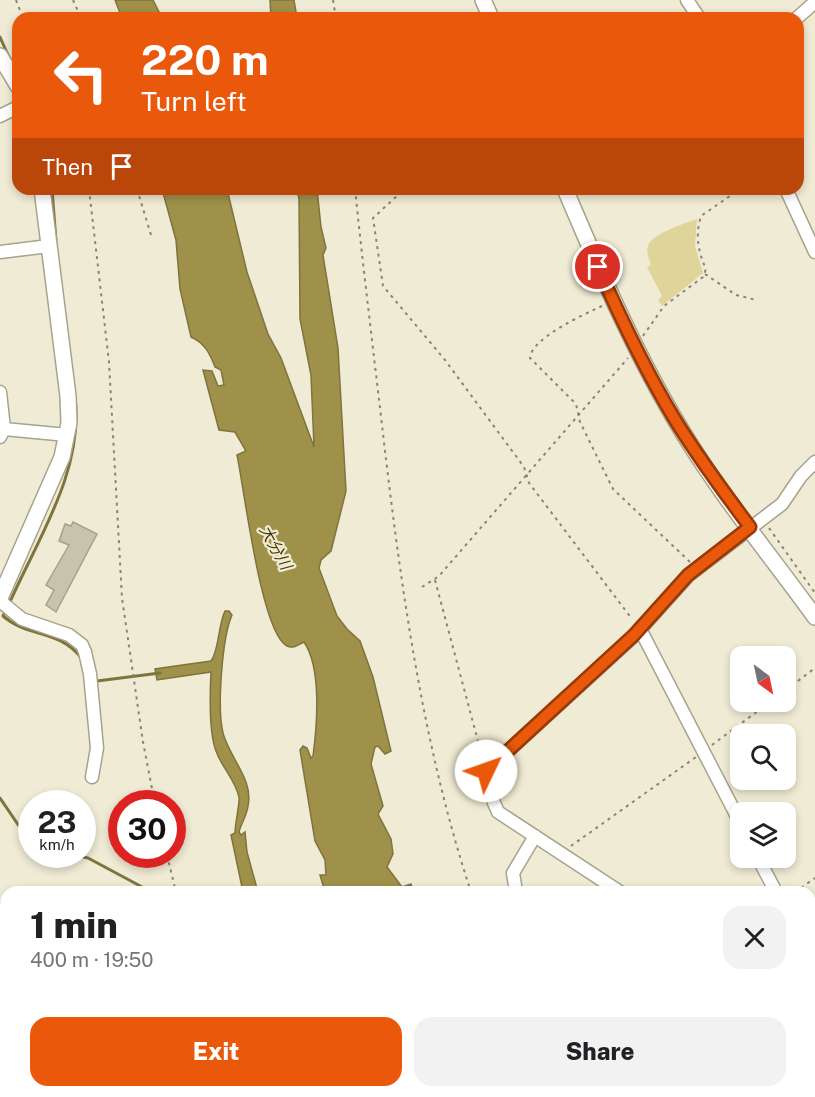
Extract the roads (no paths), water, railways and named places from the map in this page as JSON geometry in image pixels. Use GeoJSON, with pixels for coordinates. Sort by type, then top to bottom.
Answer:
{"type":"FeatureCollection","features":[{"type":"Feature","properties":{"kind":"street"},"geometry":{"type":"LineString","coordinates":[[0,56],[12,76]]}},
{"type":"Feature","properties":{"kind":"street"},"geometry":{"type":"LineString","coordinates":[[43,195],[69,406],[67,435],[57,472],[0,596],[22,619],[69,635],[82,645],[90,674],[97,738],[92,777]]}},
{"type":"Feature","properties":{"kind":"street"},"geometry":{"type":"LineString","coordinates":[[568,195],[636,348],[685,436],[815,617]]}},
{"type":"Feature","properties":{"kind":"street"},"geometry":{"type":"LineString","coordinates":[[789,195],[815,252]]}},
{"type":"Feature","properties":{"kind":"street"},"geometry":{"type":"LineString","coordinates":[[0,252],[49,246]]}},
{"type":"Feature","properties":{"kind":"street"},"geometry":{"type":"LineString","coordinates":[[0,392],[1,430],[67,435]]}},
{"type":"Feature","properties":{"kind":"street"},"geometry":{"type":"LineString","coordinates":[[611,886],[496,809],[486,771],[640,629],[696,568],[782,504],[801,476],[815,462]]}},
{"type":"Feature","properties":{"kind":"street"},"geometry":{"type":"LineString","coordinates":[[640,629],[730,803]]}},
{"type":"Feature","properties":{"kind":"street"},"geometry":{"type":"LineString","coordinates":[[515,886],[513,873],[535,836]]}},
{"type":"Feature","properties":{"kind":"street"},"geometry":{"type":"LineString","coordinates":[[763,868],[773,886]]}},
{"type":"Feature","properties":{"kind":"water"},"geometry":{"type":"Polygon","coordinates":[[[115,0],[153,0],[159,12],[120,12],[115,0]]]}},
{"type":"Feature","properties":{"kind":"water"},"geometry":{"type":"Polygon","coordinates":[[[270,0],[294,0],[296,12],[271,12],[270,0]]]}},
{"type":"Feature","properties":{"kind":"water","name":"大分川"},"geometry":{"type":"Polygon","coordinates":[[[164,195],[228,195],[247,272],[268,334],[281,358],[314,447],[311,375],[300,319],[298,195],[318,195],[326,248],[323,255],[338,348],[346,491],[331,551],[321,560],[319,568],[337,616],[360,641],[373,677],[391,751],[385,754],[378,746],[375,747],[371,764],[383,806],[378,814],[391,839],[393,854],[387,867],[401,886],[323,886],[320,875],[326,875],[325,860],[315,841],[300,750],[303,746],[307,748],[311,758],[313,756],[317,714],[314,667],[304,642],[293,647],[287,646],[278,635],[269,615],[255,558],[237,455],[246,451],[235,432],[219,430],[203,370],[212,371],[218,386],[224,385],[221,370],[215,367],[203,346],[191,337],[180,289],[176,240],[164,195]]]}},
{"type":"Feature","properties":{"kind":"water"},"geometry":{"type":"Polygon","coordinates":[[[225,611],[229,611],[232,615],[223,656],[221,722],[226,742],[244,778],[249,796],[239,832],[241,835],[245,832],[247,852],[256,886],[242,886],[231,835],[235,833],[239,797],[214,743],[210,712],[211,672],[157,680],[155,669],[211,661],[216,651],[225,611]]]}},
{"type":"Feature","properties":{"kind":"waterway"},"geometry":{"type":"LineString","coordinates":[[0,37],[8,55]]}},
{"type":"Feature","properties":{"kind":"waterway"},"geometry":{"type":"LineString","coordinates":[[52,195],[56,241]]}},
{"type":"Feature","properties":{"kind":"waterway"},"geometry":{"type":"LineString","coordinates":[[9,604],[45,529],[66,477],[73,451],[76,424],[75,396]]}},
{"type":"Feature","properties":{"kind":"waterway"},"geometry":{"type":"LineString","coordinates":[[6,610],[3,616],[13,623],[64,643],[82,659]]}},
{"type":"Feature","properties":{"kind":"waterway"},"geometry":{"type":"LineString","coordinates":[[94,677],[97,681],[160,673]]}},
{"type":"Feature","properties":{"kind":"waterway"},"geometry":{"type":"LineString","coordinates":[[0,798],[18,824]]}},
{"type":"Feature","properties":{"kind":"waterway"},"geometry":{"type":"LineString","coordinates":[[96,862],[140,886]]}}]}
